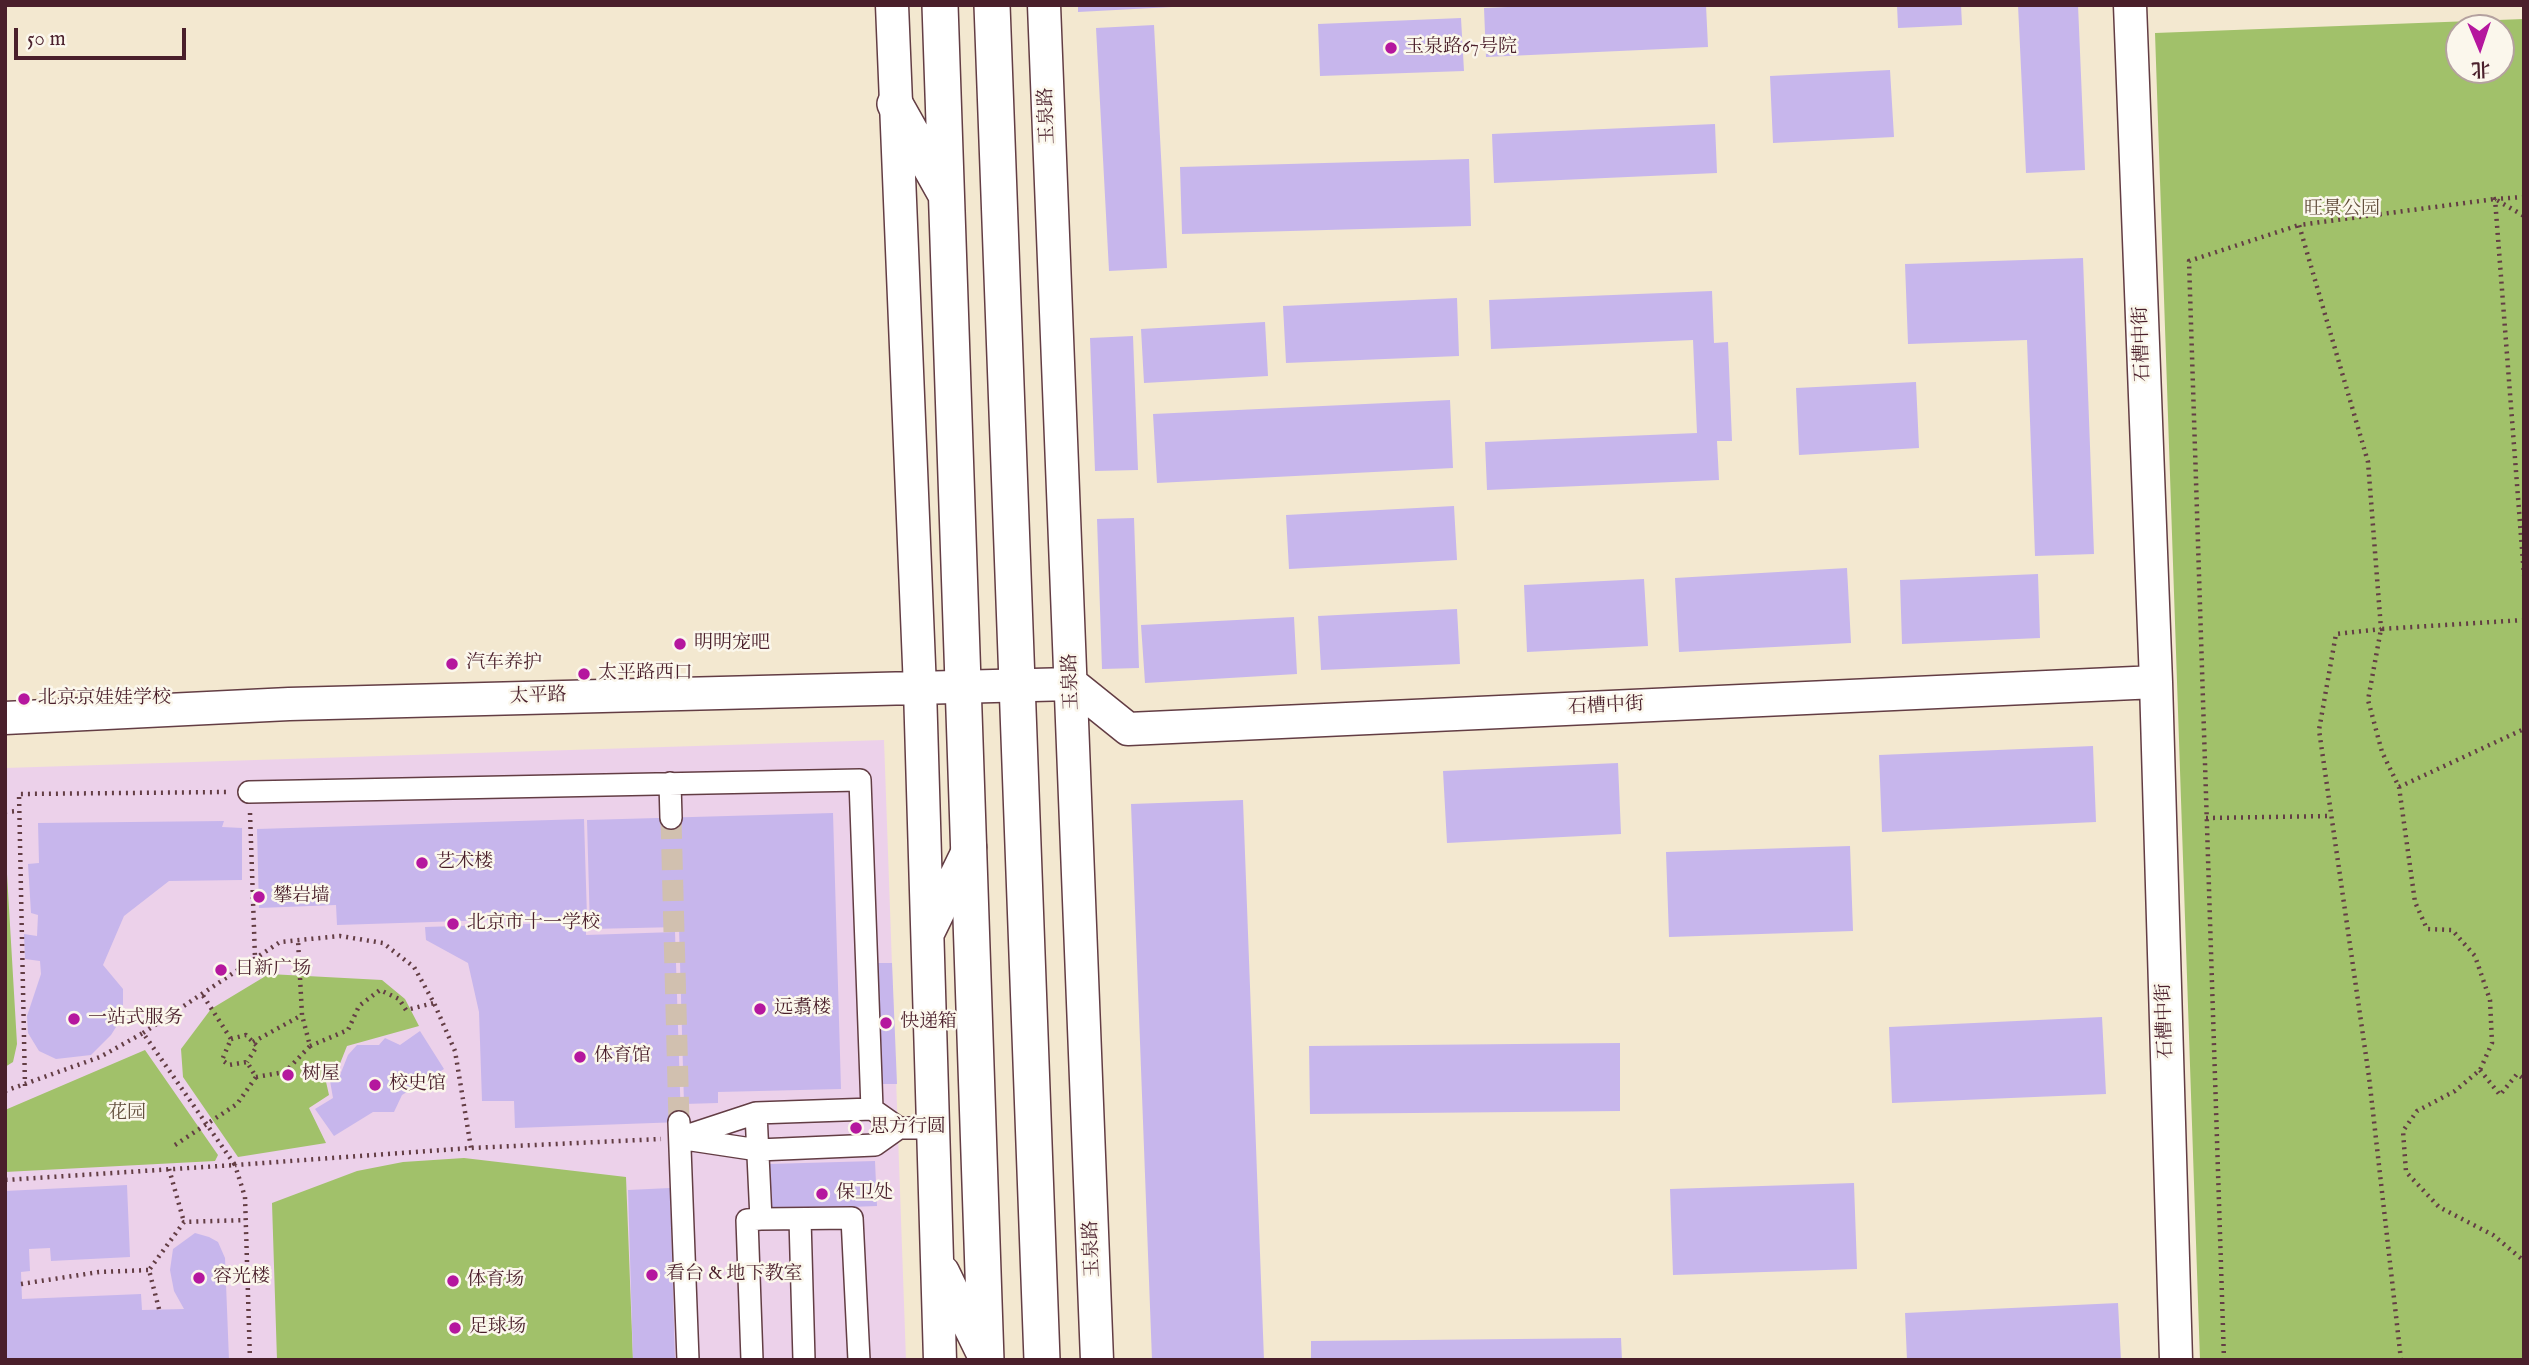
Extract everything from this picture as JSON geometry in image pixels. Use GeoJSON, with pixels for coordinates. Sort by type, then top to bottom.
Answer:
{"type":"FeatureCollection","features":[{"type":"Feature","properties":{"kind":"main road"},"geometry":{"type":"LineString","coordinates":[[940,5],[986,1360]]}},
{"type":"Feature","properties":{"kind":"main road"},"geometry":{"type":"LineString","coordinates":[[992,5],[1042,1360]]}},
{"type":"Feature","properties":{"kind":"main road"},"geometry":{"type":"LineString","coordinates":[[895,104],[947,197]]}},
{"type":"Feature","properties":{"kind":"street"},"geometry":{"type":"LineString","coordinates":[[892,5],[920,689],[940,1360]]}},
{"type":"Feature","properties":{"kind":"street","name":"玉泉路"},"geometry":{"type":"LineString","coordinates":[[1044,5],[1097,1360]]}},
{"type":"Feature","properties":{"kind":"street","name":"石槽中街"},"geometry":{"type":"LineString","coordinates":[[2130,5],[2156,682],[2176,1360]]}},
{"type":"Feature","properties":{"kind":"street","name":"石槽中街"},"geometry":{"type":"LineString","coordinates":[[1072,684],[1128,729],[2156,682]]}},
{"type":"Feature","properties":{"kind":"street","name":"太平路"},"geometry":{"type":"LineString","coordinates":[[5,718],[289,704],[1072,684]]}},
{"type":"Feature","properties":{"kind":"street"},"geometry":{"type":"LineString","coordinates":[[249,792],[860,780],[872,1109]]}},
{"type":"Feature","properties":{"kind":"street"},"geometry":{"type":"LineString","coordinates":[[670,783],[671,818]]}},
{"type":"Feature","properties":{"kind":"street"},"geometry":{"type":"LineString","coordinates":[[928,934],[970,847]]}},
{"type":"Feature","properties":{"kind":"street"},"geometry":{"type":"LineString","coordinates":[[679,1130],[756,1113],[872,1109],[899,1128],[933,1128]]}},
{"type":"Feature","properties":{"kind":"street"},"geometry":{"type":"LineString","coordinates":[[756,1113],[761,1219]]}},
{"type":"Feature","properties":{"kind":"street"},"geometry":{"type":"LineString","coordinates":[[679,1130],[758,1150],[875,1145],[899,1128]]}},
{"type":"Feature","properties":{"kind":"street"},"geometry":{"type":"LineString","coordinates":[[679,1130],[688,1360]]}},
{"type":"Feature","properties":{"kind":"street"},"geometry":{"type":"LineString","coordinates":[[752,1360],[747,1220],[852,1218],[859,1360]]}},
{"type":"Feature","properties":{"kind":"street"},"geometry":{"type":"LineString","coordinates":[[800,1219],[804,1360]]}},
{"type":"Feature","properties":{"kind":"street"},"geometry":{"type":"LineString","coordinates":[[937,1261],[986,1360]]}},
{"type":"Feature","properties":{"kind":"path"},"geometry":{"type":"LineString","coordinates":[[2224,1360],[2189,261],[2299,225],[2524,197]]}},
{"type":"Feature","properties":{"kind":"path"},"geometry":{"type":"LineString","coordinates":[[2495,199],[2524,216]]}},
{"type":"Feature","properties":{"kind":"path"},"geometry":{"type":"LineString","coordinates":[[2495,199],[2524,575]]}},
{"type":"Feature","properties":{"kind":"path"},"geometry":{"type":"LineString","coordinates":[[2299,225],[2368,461],[2381,629],[2368,700],[2382,752],[2399,788],[2416,902],[2427,929],[2452,930],[2475,956],[2490,1000],[2492,1043],[2480,1070],[2455,1091],[2417,1111],[2403,1131],[2406,1172],[2439,1208],[2493,1235],[2524,1261]]}},
{"type":"Feature","properties":{"kind":"path"},"geometry":{"type":"LineString","coordinates":[[2401,1360],[2369,1077],[2319,730],[2336,635],[2381,629],[2524,620]]}},
{"type":"Feature","properties":{"kind":"path"},"geometry":{"type":"LineString","coordinates":[[2399,788],[2524,729]]}},
{"type":"Feature","properties":{"kind":"path"},"geometry":{"type":"LineString","coordinates":[[25,1086],[19,794],[249,792],[256,958]]}},
{"type":"Feature","properties":{"kind":"path"},"geometry":{"type":"LineString","coordinates":[[5,812],[19,811]]}},
{"type":"Feature","properties":{"kind":"path"},"geometry":{"type":"LineString","coordinates":[[2206,818],[2331,816]]}},
{"type":"Feature","properties":{"kind":"path"},"geometry":{"type":"LineString","coordinates":[[5,1091],[100,1057],[143,1033],[280,942],[340,936],[383,943],[414,968],[434,1003],[455,1051],[471,1148]]}},
{"type":"Feature","properties":{"kind":"path"},"geometry":{"type":"LineString","coordinates":[[298,940],[302,1015],[310,1046]]}},
{"type":"Feature","properties":{"kind":"path"},"geometry":{"type":"LineString","coordinates":[[175,1145],[237,1104],[256,1077],[285,1072],[310,1046],[348,1031],[359,1006],[380,990],[400,999],[406,1010],[434,1003]]}},
{"type":"Feature","properties":{"kind":"path"},"geometry":{"type":"LineString","coordinates":[[201,994],[230,1039]]}},
{"type":"Feature","properties":{"kind":"path"},"geometry":{"type":"LineString","coordinates":[[253,1042],[302,1015]]}},
{"type":"Feature","properties":{"kind":"path"},"geometry":{"type":"LineString","coordinates":[[143,1033],[235,1165],[245,1197],[250,1360]]}},
{"type":"Feature","properties":{"kind":"path"},"geometry":{"type":"LineString","coordinates":[[246,1035],[257,1046],[247,1062],[229,1065],[222,1060],[230,1039],[246,1035]]}},
{"type":"Feature","properties":{"kind":"path"},"geometry":{"type":"LineString","coordinates":[[247,1062],[256,1077]]}},
{"type":"Feature","properties":{"kind":"path"},"geometry":{"type":"LineString","coordinates":[[2480,1070],[2500,1095],[2517,1074],[2524,1079]]}},
{"type":"Feature","properties":{"kind":"path"},"geometry":{"type":"LineString","coordinates":[[5,1180],[471,1148],[679,1130]]}},
{"type":"Feature","properties":{"kind":"path"},"geometry":{"type":"LineString","coordinates":[[169,1170],[184,1223]]}},
{"type":"Feature","properties":{"kind":"path"},"geometry":{"type":"LineString","coordinates":[[184,1223],[245,1220]]}},
{"type":"Feature","properties":{"kind":"path"},"geometry":{"type":"LineString","coordinates":[[149,1270],[184,1223]]}},
{"type":"Feature","properties":{"kind":"path"},"geometry":{"type":"LineString","coordinates":[[22,1284],[99,1272],[149,1270]]}},
{"type":"Feature","properties":{"kind":"path"},"geometry":{"type":"LineString","coordinates":[[149,1270],[159,1310]]}},
{"type":"Feature","properties":{"kind":"shaded area","name":"北京市十一学校"},"geometry":{"type":"Polygon","coordinates":[[[884,740],[906,1360],[5,1360],[5,768],[884,740]]]}},
{"type":"Feature","properties":{"kind":"green space","name":"旺景公园"},"geometry":{"type":"Polygon","coordinates":[[[2515,19],[2524,19],[2524,1360],[2200,1360],[2155,33],[2445,22],[2445,84],[2515,84],[2515,19]]]}},
{"type":"Feature","properties":{"kind":"green space"},"geometry":{"type":"Polygon","coordinates":[[[5,840],[17,1044],[13,1062],[5,1067],[5,840]]]}},
{"type":"Feature","properties":{"kind":"green space"},"geometry":{"type":"Polygon","coordinates":[[[269,974],[382,980],[405,999],[419,1026],[347,1046],[337,1071],[324,1073],[329,1095],[309,1108],[326,1143],[238,1157],[183,1077],[181,1049],[211,1009],[269,974]]]}},
{"type":"Feature","properties":{"kind":"green space","name":"花园"},"geometry":{"type":"Polygon","coordinates":[[[145,1050],[218,1155],[215,1161],[5,1172],[5,1110],[145,1050]]]}},
{"type":"Feature","properties":{"kind":"green space","name":"体育场"},"geometry":{"type":"Polygon","coordinates":[[[464,1158],[626,1177],[633,1360],[277,1360],[272,1203],[357,1171],[403,1162],[464,1158]]]}},
{"type":"Feature","properties":{"kind":"building"},"geometry":{"type":"Polygon","coordinates":[[[1078,5],[1172,5],[1172,7],[1078,12],[1078,5]]]}},
{"type":"Feature","properties":{"kind":"building"},"geometry":{"type":"Polygon","coordinates":[[[1706,5],[1708,47],[1486,57],[1484,8],[1706,5]]]}},
{"type":"Feature","properties":{"kind":"building"},"geometry":{"type":"Polygon","coordinates":[[[1897,5],[1961,5],[1962,25],[1898,28],[1897,5]]]}},
{"type":"Feature","properties":{"kind":"building"},"geometry":{"type":"Polygon","coordinates":[[[2018,5],[2078,5],[2085,170],[2026,173],[2018,5]]]}},
{"type":"Feature","properties":{"kind":"building","name":"玉泉路67号院"},"geometry":{"type":"Polygon","coordinates":[[[1461,18],[1464,71],[1320,76],[1318,24],[1461,18]]]}},
{"type":"Feature","properties":{"kind":"building"},"geometry":{"type":"Polygon","coordinates":[[[1154,25],[1167,268],[1109,271],[1096,28],[1154,25]]]}},
{"type":"Feature","properties":{"kind":"building"},"geometry":{"type":"Polygon","coordinates":[[[1890,70],[1894,137],[1773,143],[1770,76],[1890,70]]]}},
{"type":"Feature","properties":{"kind":"building"},"geometry":{"type":"Polygon","coordinates":[[[1715,124],[1717,173],[1494,183],[1492,134],[1715,124]]]}},
{"type":"Feature","properties":{"kind":"building"},"geometry":{"type":"Polygon","coordinates":[[[1469,159],[1471,226],[1182,234],[1180,167],[1469,159]]]}},
{"type":"Feature","properties":{"kind":"building"},"geometry":{"type":"Polygon","coordinates":[[[2083,258],[2094,554],[2035,556],[2027,340],[1908,344],[1905,264],[2083,258]]]}},
{"type":"Feature","properties":{"kind":"building"},"geometry":{"type":"Polygon","coordinates":[[[1712,291],[1714,343],[1728,342],[1732,441],[1717,441],[1719,480],[1487,490],[1485,442],[1697,433],[1693,340],[1491,349],[1489,300],[1712,291]]]}},
{"type":"Feature","properties":{"kind":"building"},"geometry":{"type":"Polygon","coordinates":[[[1457,298],[1459,356],[1286,363],[1283,306],[1457,298]]]}},
{"type":"Feature","properties":{"kind":"building"},"geometry":{"type":"Polygon","coordinates":[[[1265,322],[1268,376],[1144,383],[1141,329],[1265,322]]]}},
{"type":"Feature","properties":{"kind":"building"},"geometry":{"type":"Polygon","coordinates":[[[1133,336],[1138,470],[1095,471],[1090,338],[1133,336]]]}},
{"type":"Feature","properties":{"kind":"building"},"geometry":{"type":"Polygon","coordinates":[[[1916,382],[1919,448],[1799,455],[1796,388],[1916,382]]]}},
{"type":"Feature","properties":{"kind":"building"},"geometry":{"type":"Polygon","coordinates":[[[1450,400],[1453,468],[1157,483],[1153,414],[1450,400]]]}},
{"type":"Feature","properties":{"kind":"building"},"geometry":{"type":"Polygon","coordinates":[[[1454,506],[1457,560],[1289,569],[1286,515],[1454,506]]]}},
{"type":"Feature","properties":{"kind":"building"},"geometry":{"type":"Polygon","coordinates":[[[1134,518],[1139,668],[1102,669],[1097,519],[1134,518]]]}},
{"type":"Feature","properties":{"kind":"building"},"geometry":{"type":"Polygon","coordinates":[[[1847,568],[1851,643],[1679,652],[1675,578],[1847,568]]]}},
{"type":"Feature","properties":{"kind":"building"},"geometry":{"type":"Polygon","coordinates":[[[2038,574],[2040,638],[1902,644],[1900,580],[2038,574]]]}},
{"type":"Feature","properties":{"kind":"building"},"geometry":{"type":"Polygon","coordinates":[[[1644,579],[1648,646],[1527,652],[1524,585],[1644,579]]]}},
{"type":"Feature","properties":{"kind":"building"},"geometry":{"type":"Polygon","coordinates":[[[1457,609],[1460,664],[1321,670],[1318,616],[1457,609]]]}},
{"type":"Feature","properties":{"kind":"building"},"geometry":{"type":"Polygon","coordinates":[[[1294,617],[1297,674],[1145,683],[1141,625],[1294,617]]]}},
{"type":"Feature","properties":{"kind":"building"},"geometry":{"type":"Polygon","coordinates":[[[2093,746],[2096,822],[1882,832],[1879,755],[2093,746]]]}},
{"type":"Feature","properties":{"kind":"building"},"geometry":{"type":"Polygon","coordinates":[[[1618,763],[1621,834],[1447,843],[1443,771],[1618,763]]]}},
{"type":"Feature","properties":{"kind":"building"},"geometry":{"type":"Polygon","coordinates":[[[1243,800],[1264,1360],[1152,1360],[1131,804],[1243,800]]]}},
{"type":"Feature","properties":{"kind":"building","name":"远翥楼"},"geometry":{"type":"Polygon","coordinates":[[[833,813],[841,1089],[718,1092],[718,1103],[684,1104],[679,927],[590,929],[587,820],[833,813]]]}},
{"type":"Feature","properties":{"kind":"building","name":"艺术楼"},"geometry":{"type":"Polygon","coordinates":[[[584,819],[587,917],[337,925],[336,905],[259,908],[257,829],[584,819]]]}},
{"type":"Feature","properties":{"kind":"building"},"geometry":{"type":"Polygon","coordinates":[[[224,821],[222,827],[242,828],[242,880],[169,881],[124,916],[103,965],[123,989],[123,1016],[111,1035],[91,1055],[56,1059],[39,1051],[28,1033],[27,1016],[41,974],[40,961],[25,959],[24,934],[37,936],[38,915],[31,913],[28,864],[39,863],[38,823],[224,821]]]}},
{"type":"Feature","properties":{"kind":"building"},"geometry":{"type":"Polygon","coordinates":[[[1850,846],[1853,931],[1669,937],[1666,852],[1850,846]]]}},
{"type":"Feature","properties":{"kind":"building","name":"体育馆"},"geometry":{"type":"Polygon","coordinates":[[[586,922],[586,935],[675,932],[681,1122],[515,1128],[514,1101],[482,1101],[479,1012],[468,963],[426,940],[425,927],[586,922]]]}},
{"type":"Feature","properties":{"kind":"building","name":"快递箱"},"geometry":{"type":"Polygon","coordinates":[[[876,963],[892,963],[897,1084],[879,1084],[876,963]]]}},
{"type":"Feature","properties":{"kind":"building"},"geometry":{"type":"Polygon","coordinates":[[[2102,1017],[2106,1094],[1892,1103],[1889,1027],[2102,1017]]]}},
{"type":"Feature","properties":{"kind":"building","name":"校史馆"},"geometry":{"type":"Polygon","coordinates":[[[420,1031],[444,1069],[402,1095],[394,1112],[373,1112],[334,1136],[315,1109],[333,1098],[329,1075],[340,1075],[348,1055],[357,1045],[379,1045],[385,1038],[400,1045],[420,1031]]]}},
{"type":"Feature","properties":{"kind":"building"},"geometry":{"type":"Polygon","coordinates":[[[1620,1043],[1620,1111],[1310,1114],[1309,1046],[1620,1043]]]}},
{"type":"Feature","properties":{"kind":"building","name":"保卫处"},"geometry":{"type":"Polygon","coordinates":[[[875,1161],[877,1206],[769,1210],[768,1164],[875,1161]]]}},
{"type":"Feature","properties":{"kind":"building"},"geometry":{"type":"Polygon","coordinates":[[[1854,1183],[1857,1269],[1673,1275],[1670,1189],[1854,1183]]]}},
{"type":"Feature","properties":{"kind":"building","name":"容光楼"},"geometry":{"type":"Polygon","coordinates":[[[127,1185],[130,1257],[51,1261],[50,1248],[29,1249],[30,1271],[21,1272],[22,1299],[141,1294],[142,1310],[184,1309],[174,1291],[170,1270],[173,1249],[195,1233],[209,1237],[218,1242],[225,1258],[229,1360],[5,1360],[5,1191],[127,1185]]]}},
{"type":"Feature","properties":{"kind":"building","name":"看台 & 地下教室"},"geometry":{"type":"Polygon","coordinates":[[[670,1188],[675,1360],[633,1360],[628,1190],[670,1188]]]}},
{"type":"Feature","properties":{"kind":"building"},"geometry":{"type":"Polygon","coordinates":[[[2118,1303],[2121,1360],[1907,1360],[1905,1313],[2118,1303]]]}},
{"type":"Feature","properties":{"kind":"building"},"geometry":{"type":"Polygon","coordinates":[[[1621,1338],[1622,1360],[1311,1360],[1311,1341],[1621,1338]]]}},
{"type":"Feature","properties":{"kind":"tunnel"},"geometry":{"type":"LineString","coordinates":[[671,818],[679,1122]]}},
{"type":"Feature","properties":{"kind":"place","name":"玉泉路67号院"},"geometry":{"type":"Point","coordinates":[1391,48]}},
{"type":"Feature","properties":{"kind":"place","name":"明明宠吧"},"geometry":{"type":"Point","coordinates":[680,644]}},
{"type":"Feature","properties":{"kind":"place","name":"汽车养护"},"geometry":{"type":"Point","coordinates":[452,664]}},
{"type":"Feature","properties":{"kind":"place","name":"太平路西口"},"geometry":{"type":"Point","coordinates":[584,674]}},
{"type":"Feature","properties":{"kind":"place","name":"北京京娃娃学校"},"geometry":{"type":"Point","coordinates":[24,699]}},
{"type":"Feature","properties":{"kind":"place","name":"艺术楼"},"geometry":{"type":"Point","coordinates":[422,863]}},
{"type":"Feature","properties":{"kind":"place","name":"攀岩墙"},"geometry":{"type":"Point","coordinates":[259,897]}},
{"type":"Feature","properties":{"kind":"place","name":"北京市十一学校"},"geometry":{"type":"Point","coordinates":[453,924]}},
{"type":"Feature","properties":{"kind":"place","name":"日新广场"},"geometry":{"type":"Point","coordinates":[221,970]}},
{"type":"Feature","properties":{"kind":"place","name":"远翥楼"},"geometry":{"type":"Point","coordinates":[760,1009]}},
{"type":"Feature","properties":{"kind":"place","name":"一站式服务"},"geometry":{"type":"Point","coordinates":[74,1019]}},
{"type":"Feature","properties":{"kind":"place","name":"快递箱"},"geometry":{"type":"Point","coordinates":[886,1023]}},
{"type":"Feature","properties":{"kind":"place","name":"体育馆"},"geometry":{"type":"Point","coordinates":[580,1057]}},
{"type":"Feature","properties":{"kind":"place","name":"树屋"},"geometry":{"type":"Point","coordinates":[288,1075]}},
{"type":"Feature","properties":{"kind":"place","name":"校史馆"},"geometry":{"type":"Point","coordinates":[375,1085]}},
{"type":"Feature","properties":{"kind":"place","name":"思方行圆"},"geometry":{"type":"Point","coordinates":[856,1128]}},
{"type":"Feature","properties":{"kind":"place","name":"保卫处"},"geometry":{"type":"Point","coordinates":[822,1194]}},
{"type":"Feature","properties":{"kind":"place","name":"看台 & 地下教室"},"geometry":{"type":"Point","coordinates":[652,1275]}},
{"type":"Feature","properties":{"kind":"place","name":"容光楼"},"geometry":{"type":"Point","coordinates":[199,1278]}},
{"type":"Feature","properties":{"kind":"place","name":"体育场"},"geometry":{"type":"Point","coordinates":[453,1281]}},
{"type":"Feature","properties":{"kind":"place","name":"足球场"},"geometry":{"type":"Point","coordinates":[455,1328]}}]}
